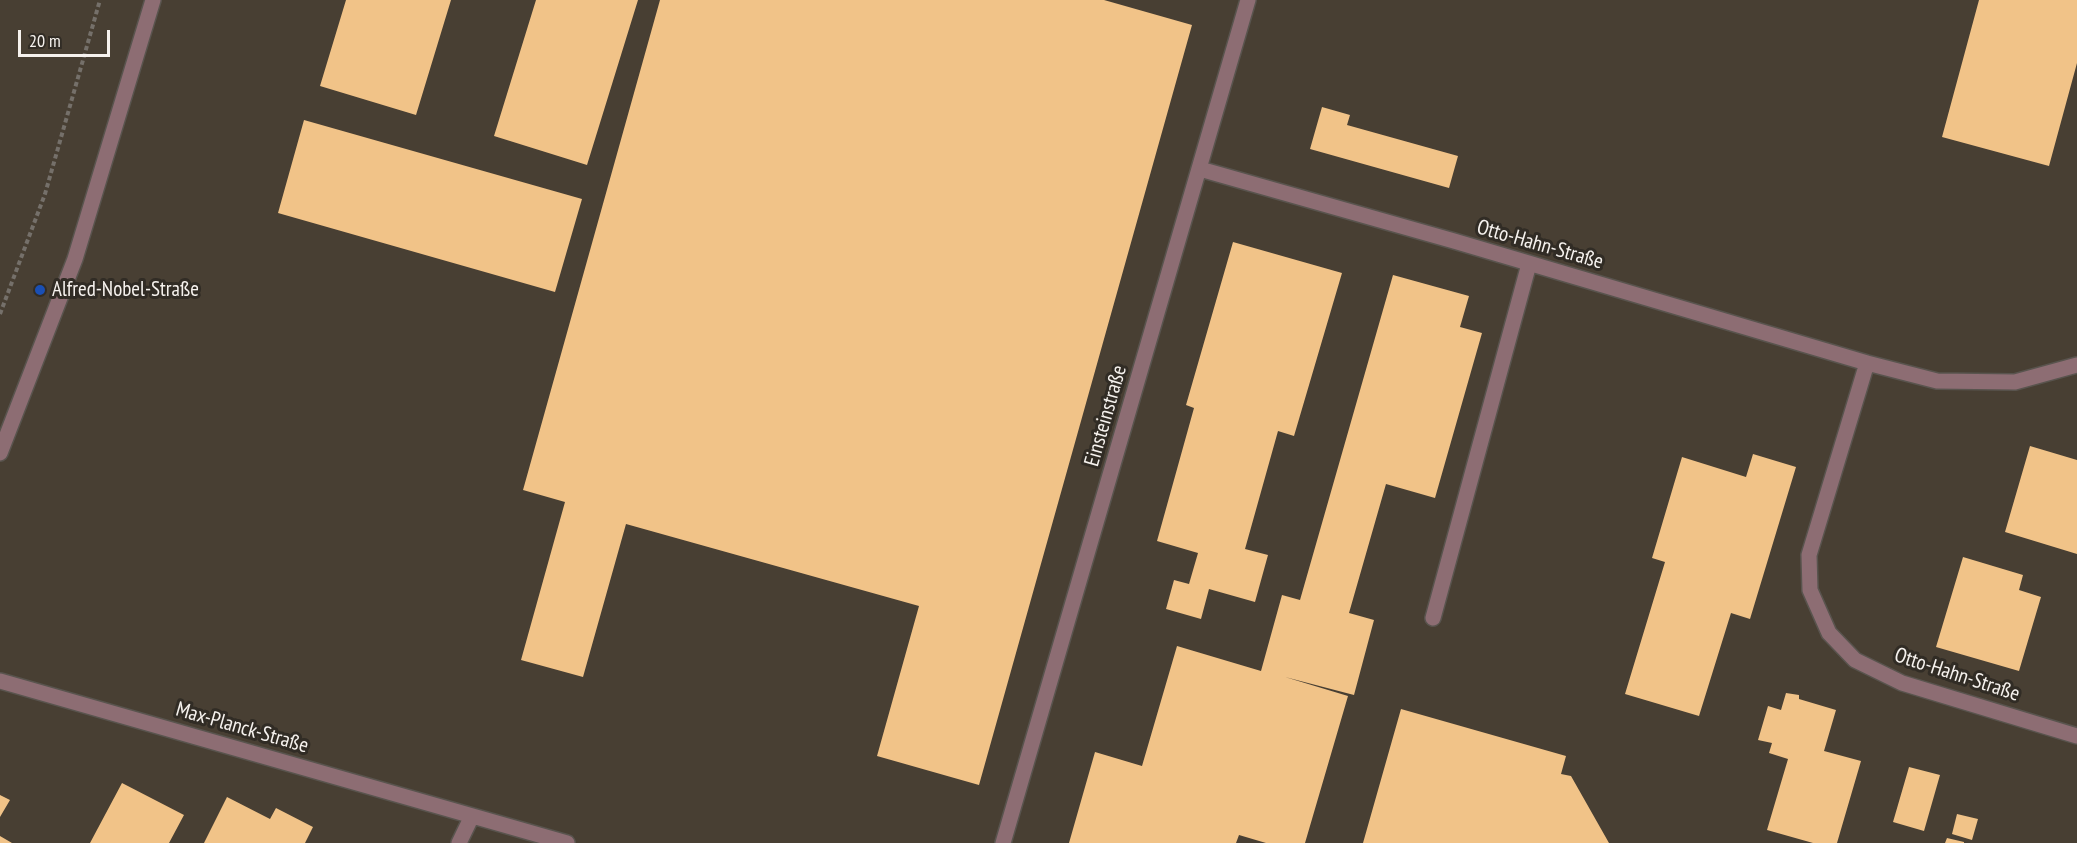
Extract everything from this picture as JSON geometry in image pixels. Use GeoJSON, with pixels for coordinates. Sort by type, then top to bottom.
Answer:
{"type":"FeatureCollection","features":[{"type":"Feature","properties":{"kind":"street"},"geometry":{"type":"LineString","coordinates":[[0,453],[75,259],[153,0]]}},
{"type":"Feature","properties":{"kind":"street","name":"Einsteinstraße"},"geometry":{"type":"LineString","coordinates":[[1003,843],[1248,0]]}},
{"type":"Feature","properties":{"kind":"street","name":"Otto-Hahn-Straße"},"geometry":{"type":"LineString","coordinates":[[1200,169],[1867,363],[1937,381],[2015,382],[2077,365]]}},
{"type":"Feature","properties":{"kind":"street"},"geometry":{"type":"LineString","coordinates":[[1433,618],[1529,264]]}},
{"type":"Feature","properties":{"kind":"street","name":"Otto-Hahn-Straße"},"geometry":{"type":"LineString","coordinates":[[1867,363],[1809,555],[1810,590],[1828,633],[1856,660],[1902,683],[2077,736]]}},
{"type":"Feature","properties":{"kind":"street","name":"Max-Planck-Straße"},"geometry":{"type":"LineString","coordinates":[[0,681],[567,843]]}},
{"type":"Feature","properties":{"kind":"street"},"geometry":{"type":"LineString","coordinates":[[459,843],[472,816]]}},
{"type":"Feature","properties":{"kind":"path"},"geometry":{"type":"LineString","coordinates":[[0,314],[45,194],[100,0]]}},
{"type":"Feature","properties":{"kind":"shaded area"},"geometry":{"type":"Polygon","coordinates":[[[0,0],[2077,0],[2077,843],[0,843],[0,0]]]}},
{"type":"Feature","properties":{"kind":"building"},"geometry":{"type":"Polygon","coordinates":[[[346,0],[451,0],[416,115],[320,86],[346,0]]]}},
{"type":"Feature","properties":{"kind":"building"},"geometry":{"type":"Polygon","coordinates":[[[536,0],[638,0],[587,165],[494,136],[536,0]]]}},
{"type":"Feature","properties":{"kind":"building"},"geometry":{"type":"Polygon","coordinates":[[[660,0],[1104,0],[1192,25],[979,785],[877,756],[919,606],[626,524],[583,677],[521,660],[565,502],[523,490],[660,0]]]}},
{"type":"Feature","properties":{"kind":"building"},"geometry":{"type":"Polygon","coordinates":[[[1979,0],[2077,0],[2077,63],[2049,166],[1942,137],[1979,0]]]}},
{"type":"Feature","properties":{"kind":"building"},"geometry":{"type":"Polygon","coordinates":[[[1322,107],[1350,115],[1347,125],[1458,156],[1449,188],[1310,149],[1322,107]]]}},
{"type":"Feature","properties":{"kind":"building"},"geometry":{"type":"Polygon","coordinates":[[[304,120],[582,199],[555,292],[278,213],[304,120]]]}},
{"type":"Feature","properties":{"kind":"building"},"geometry":{"type":"Polygon","coordinates":[[[1233,242],[1342,273],[1294,436],[1278,431],[1245,549],[1268,555],[1255,602],[1209,589],[1201,619],[1166,609],[1174,580],[1189,584],[1198,553],[1157,541],[1194,408],[1186,405],[1233,242]]]}},
{"type":"Feature","properties":{"kind":"building"},"geometry":{"type":"Polygon","coordinates":[[[1393,275],[1469,296],[1460,327],[1482,333],[1435,498],[1386,484],[1349,613],[1374,620],[1354,695],[1285,677],[1348,696],[1305,843],[1266,843],[1239,835],[1236,843],[1069,843],[1095,752],[1142,766],[1177,646],[1261,671],[1282,595],[1300,600],[1393,275]]]}},
{"type":"Feature","properties":{"kind":"building"},"geometry":{"type":"Polygon","coordinates":[[[2030,446],[2077,460],[2077,554],[2005,532],[2030,446]]]}},
{"type":"Feature","properties":{"kind":"building"},"geometry":{"type":"Polygon","coordinates":[[[1753,454],[1796,467],[1750,619],[1731,613],[1699,716],[1625,694],[1665,562],[1652,558],[1682,457],[1746,477],[1753,454]]]}},
{"type":"Feature","properties":{"kind":"building"},"geometry":{"type":"Polygon","coordinates":[[[1963,557],[2023,575],[2019,590],[2041,597],[2019,671],[1936,647],[1963,557]]]}},
{"type":"Feature","properties":{"kind":"building"},"geometry":{"type":"Polygon","coordinates":[[[1786,693],[1799,695],[1799,699],[1836,710],[1824,751],[1861,761],[1837,843],[1813,843],[1767,830],[1788,759],[1769,753],[1772,743],[1758,740],[1768,706],[1781,710],[1786,693]]]}},
{"type":"Feature","properties":{"kind":"building"},"geometry":{"type":"Polygon","coordinates":[[[1401,709],[1566,756],[1561,774],[1571,776],[1609,843],[1363,843],[1401,709]]]}},
{"type":"Feature","properties":{"kind":"building"},"geometry":{"type":"Polygon","coordinates":[[[1909,767],[1940,775],[1924,831],[1893,822],[1909,767]]]}},
{"type":"Feature","properties":{"kind":"building"},"geometry":{"type":"Polygon","coordinates":[[[122,783],[184,815],[169,843],[90,843],[122,783]]]}},
{"type":"Feature","properties":{"kind":"building"},"geometry":{"type":"Polygon","coordinates":[[[0,795],[10,800],[0,817],[0,795]]]}},
{"type":"Feature","properties":{"kind":"building"},"geometry":{"type":"Polygon","coordinates":[[[227,797],[270,819],[276,808],[313,827],[305,843],[204,843],[227,797]]]}},
{"type":"Feature","properties":{"kind":"building"},"geometry":{"type":"Polygon","coordinates":[[[1957,814],[1978,819],[1972,840],[1952,834],[1957,814]]]}},
{"type":"Feature","properties":{"kind":"building"},"geometry":{"type":"Polygon","coordinates":[[[0,836],[12,843],[0,843],[0,836]]]}},
{"type":"Feature","properties":{"kind":"building"},"geometry":{"type":"Polygon","coordinates":[[[1947,838],[1964,842],[1964,843],[1945,843],[1947,838]]]}},
{"type":"Feature","properties":{"kind":"place","name":"Alfred-Nobel-Straße"},"geometry":{"type":"Point","coordinates":[40,290]}}]}
